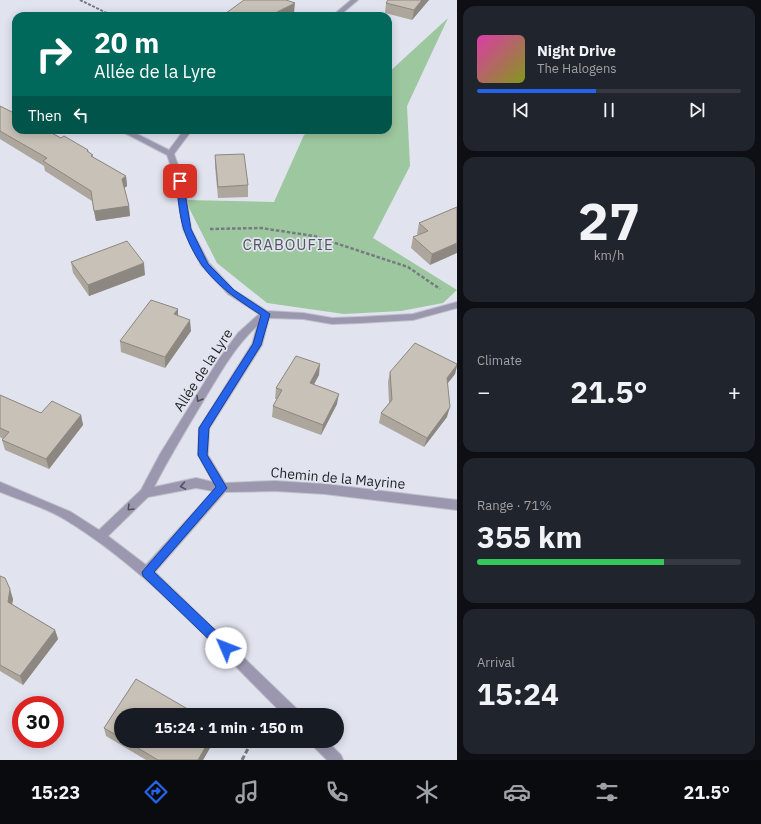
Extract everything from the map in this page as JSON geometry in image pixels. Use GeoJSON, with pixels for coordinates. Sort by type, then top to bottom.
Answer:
{"type":"FeatureCollection","features":[{"type":"Feature","properties":{"kind":"street"},"geometry":{"type":"LineString","coordinates":[[340,12],[355,0]]}},
{"type":"Feature","properties":{"kind":"street"},"geometry":{"type":"LineString","coordinates":[[131,134],[170,154],[180,181],[187,229],[205,265],[231,292],[265,314],[303,316],[332,321],[360,320],[413,317],[457,305]]}},
{"type":"Feature","properties":{"kind":"street"},"geometry":{"type":"LineString","coordinates":[[170,154],[185,134]]}},
{"type":"Feature","properties":{"kind":"street"},"geometry":{"type":"LineString","coordinates":[[147,572],[222,488],[202,455],[204,428],[257,345],[265,314]]}},
{"type":"Feature","properties":{"kind":"street","name":"Allée de la Lyre"},"geometry":{"type":"LineString","coordinates":[[100,537],[145,493],[164,457],[222,362],[241,335],[265,314]]}},
{"type":"Feature","properties":{"kind":"street","name":"Chemin de la Mayrine"},"geometry":{"type":"LineString","coordinates":[[145,493],[196,483],[222,488],[275,486],[325,489],[457,505]]}},
{"type":"Feature","properties":{"kind":"street"},"geometry":{"type":"LineString","coordinates":[[0,487],[67,515],[100,537],[147,572],[286,708]]}},
{"type":"Feature","properties":{"kind":"street"},"geometry":{"type":"LineString","coordinates":[[325,748],[336,760]]}},
{"type":"Feature","properties":{"kind":"path"},"geometry":{"type":"LineString","coordinates":[[80,0],[105,12]]}},
{"type":"Feature","properties":{"kind":"path"},"geometry":{"type":"LineString","coordinates":[[187,229],[261,228],[314,236],[364,253],[393,260],[408,267],[445,293]]}},
{"type":"Feature","properties":{"kind":"path"},"geometry":{"type":"LineString","coordinates":[[242,760],[248,748]]}},
{"type":"Feature","properties":{"kind":"green space"},"geometry":{"type":"Polygon","coordinates":[[[448,18],[407,106],[410,166],[373,238],[457,290],[443,303],[401,311],[344,314],[267,303],[217,263],[185,200],[274,202],[306,134],[392,134],[392,69],[448,18]]]}},
{"type":"Feature","properties":{"kind":"building"},"geometry":{"type":"Polygon","coordinates":[[[244,0],[286,0],[295,3],[277,12],[228,12],[244,0]]]}},
{"type":"Feature","properties":{"kind":"building"},"geometry":{"type":"Polygon","coordinates":[[[388,0],[422,0],[414,10],[386,3],[388,0]]]}},
{"type":"Feature","properties":{"kind":"building"},"geometry":{"type":"Polygon","coordinates":[[[0,106],[12,112],[12,134],[54,134],[61,138],[64,136],[88,150],[87,151],[93,155],[91,156],[126,176],[122,179],[129,206],[94,211],[91,191],[43,161],[47,158],[0,131],[0,106]]]}},
{"type":"Feature","properties":{"kind":"building"},"geometry":{"type":"Polygon","coordinates":[[[244,154],[248,185],[218,187],[215,155],[244,154]]]}},
{"type":"Feature","properties":{"kind":"building"},"geometry":{"type":"Polygon","coordinates":[[[457,207],[457,243],[432,254],[413,237],[428,231],[419,223],[457,207]]]}},
{"type":"Feature","properties":{"kind":"building"},"geometry":{"type":"Polygon","coordinates":[[[127,241],[144,263],[88,285],[71,262],[127,241]]]}},
{"type":"Feature","properties":{"kind":"building"},"geometry":{"type":"Polygon","coordinates":[[[151,300],[178,309],[174,314],[190,320],[165,357],[120,341],[151,300]]]}},
{"type":"Feature","properties":{"kind":"building"},"geometry":{"type":"Polygon","coordinates":[[[415,343],[457,364],[447,378],[450,407],[427,438],[381,413],[392,400],[390,372],[415,343]]]}},
{"type":"Feature","properties":{"kind":"building"},"geometry":{"type":"Polygon","coordinates":[[[296,356],[320,364],[310,383],[339,394],[323,425],[273,406],[282,390],[276,388],[296,356]]]}},
{"type":"Feature","properties":{"kind":"building"},"geometry":{"type":"Polygon","coordinates":[[[0,395],[41,413],[52,401],[81,415],[46,459],[2,440],[9,432],[0,428],[0,395]]]}},
{"type":"Feature","properties":{"kind":"building"},"geometry":{"type":"Polygon","coordinates":[[[0,576],[5,578],[10,589],[8,602],[55,630],[20,676],[0,665],[0,576]]]}},
{"type":"Feature","properties":{"kind":"building"},"geometry":{"type":"Polygon","coordinates":[[[136,679],[186,708],[117,708],[136,679]]]}},
{"type":"Feature","properties":{"kind":"building"},"geometry":{"type":"Polygon","coordinates":[[[114,713],[114,734],[104,728],[114,713]]]}},
{"type":"Feature","properties":{"kind":"building"},"geometry":{"type":"Polygon","coordinates":[[[138,748],[205,748],[198,760],[158,760],[138,748]]]}},
{"type":"Feature","properties":{"kind":"district","name":"CRABOUFIE"},"geometry":{"type":"Point","coordinates":[288,245]}},
{"type":"Feature","properties":{"kind":"route"},"geometry":{"type":"LineString","coordinates":[[180,181],[187,229],[205,265],[231,292],[265,314],[257,345],[204,428],[202,455],[222,488],[147,572],[226,648]]}}]}
